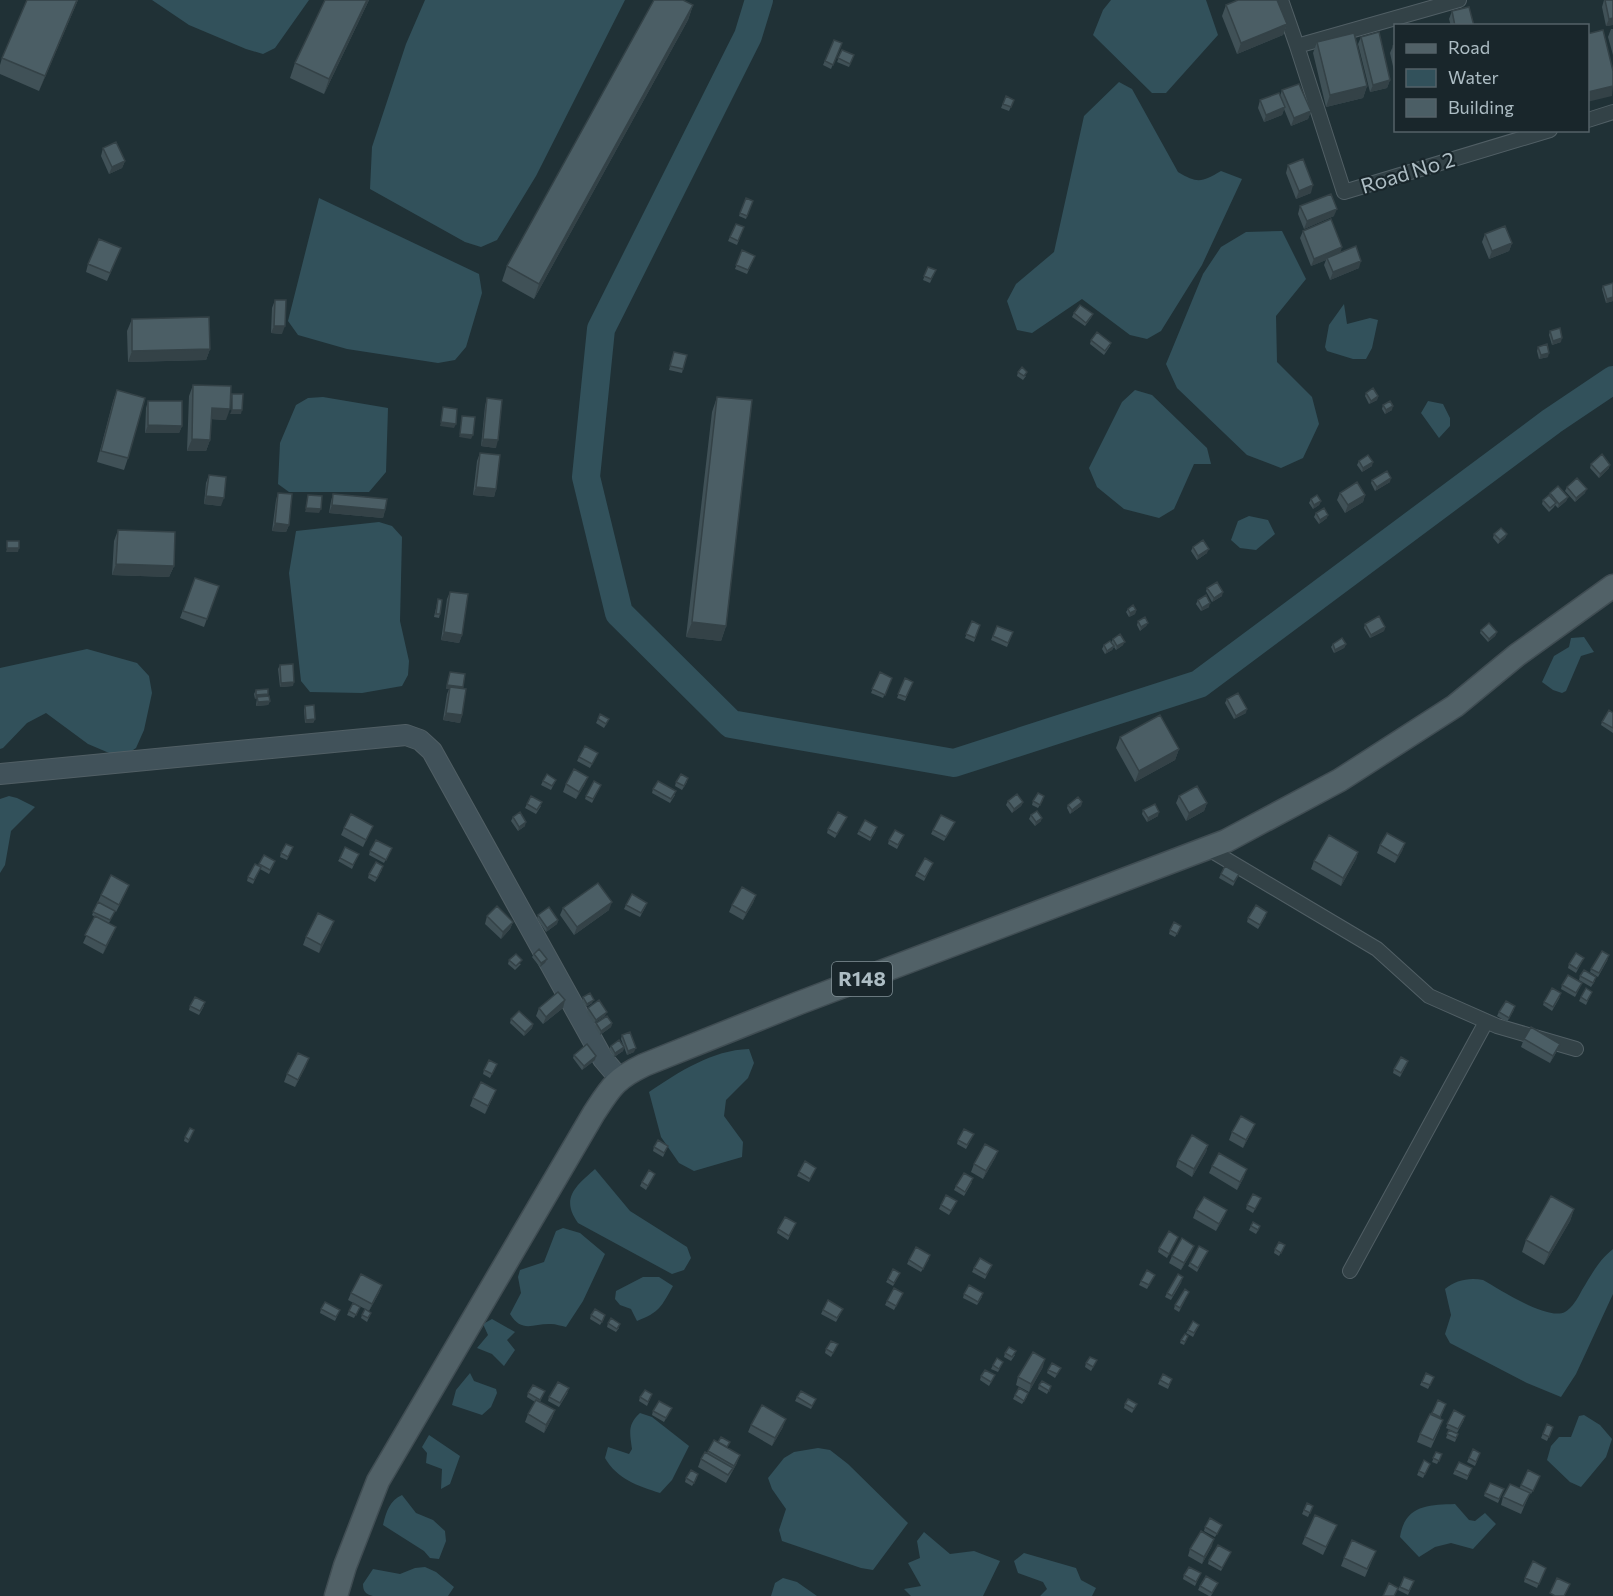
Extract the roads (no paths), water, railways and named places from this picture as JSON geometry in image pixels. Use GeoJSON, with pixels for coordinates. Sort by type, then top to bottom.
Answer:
{"type":"FeatureCollection","features":[{"type":"Feature","properties":{"kind":"main road","name":"R148"},"geometry":{"type":"LineString","coordinates":[[336,1596],[345,1566],[378,1481],[594,1113],[613,1084],[626,1073],[799,1003],[1226,841],[1340,780],[1455,706],[1516,655],[1613,586]]}},
{"type":"Feature","properties":{"kind":"main road"},"geometry":{"type":"LineString","coordinates":[[0,774],[406,735],[420,740],[432,751],[603,1059],[620,1078]]}},
{"type":"Feature","properties":{"kind":"street"},"geometry":{"type":"LineString","coordinates":[[1281,0],[1297,46],[1459,0]]}},
{"type":"Feature","properties":{"kind":"street","name":"Road No 2"},"geometry":{"type":"LineString","coordinates":[[1297,46],[1344,192],[1544,132]]}},
{"type":"Feature","properties":{"kind":"street"},"geometry":{"type":"LineString","coordinates":[[1589,119],[1613,112]]}},
{"type":"Feature","properties":{"kind":"street"},"geometry":{"type":"LineString","coordinates":[[1207,848],[1377,949],[1429,996],[1497,1026],[1576,1049]]}},
{"type":"Feature","properties":{"kind":"street"},"geometry":{"type":"LineString","coordinates":[[1350,1271],[1486,1022]]}},
{"type":"Feature","properties":{"kind":"water"},"geometry":{"type":"Polygon","coordinates":[[[152,0],[309,0],[275,48],[263,54],[189,25],[152,0]]]}},
{"type":"Feature","properties":{"kind":"water"},"geometry":{"type":"Polygon","coordinates":[[[425,0],[625,0],[536,176],[497,240],[481,247],[465,242],[370,189],[372,147],[406,44],[425,0]]]}},
{"type":"Feature","properties":{"kind":"water"},"geometry":{"type":"Polygon","coordinates":[[[1111,0],[1206,0],[1218,35],[1166,93],[1152,93],[1093,35],[1103,10],[1111,0]]]}},
{"type":"Feature","properties":{"kind":"water"},"geometry":{"type":"Polygon","coordinates":[[[1119,82],[1132,89],[1178,172],[1195,180],[1204,179],[1221,171],[1242,179],[1202,265],[1161,331],[1147,339],[1130,335],[1082,299],[1032,333],[1017,330],[1007,301],[1016,284],[1054,252],[1084,116],[1119,82]]]}},
{"type":"Feature","properties":{"kind":"water"},"geometry":{"type":"Polygon","coordinates":[[[319,198],[479,274],[482,293],[466,347],[455,360],[438,363],[347,349],[298,335],[288,321],[319,198]]]}},
{"type":"Feature","properties":{"kind":"water"},"geometry":{"type":"Polygon","coordinates":[[[1282,231],[1306,279],[1276,316],[1277,362],[1312,397],[1319,424],[1303,458],[1281,468],[1247,455],[1177,388],[1166,364],[1203,274],[1221,247],[1246,232],[1282,231]]]}},
{"type":"Feature","properties":{"kind":"water"},"geometry":{"type":"Polygon","coordinates":[[[1344,304],[1347,324],[1370,318],[1378,320],[1372,348],[1366,359],[1353,359],[1327,351],[1325,347],[1329,325],[1344,304]]]}},
{"type":"Feature","properties":{"kind":"water"},"geometry":{"type":"Polygon","coordinates":[[[1135,390],[1152,395],[1207,448],[1211,464],[1194,464],[1174,509],[1159,518],[1124,509],[1097,487],[1089,468],[1122,402],[1135,390]]]}},
{"type":"Feature","properties":{"kind":"water"},"geometry":{"type":"Polygon","coordinates":[[[323,397],[388,408],[386,472],[369,492],[289,492],[278,484],[280,443],[296,405],[308,398],[323,397]]]}},
{"type":"Feature","properties":{"kind":"water"},"geometry":{"type":"Polygon","coordinates":[[[1428,401],[1443,404],[1450,418],[1450,426],[1439,438],[1421,413],[1428,401]]]}},
{"type":"Feature","properties":{"kind":"water"},"geometry":{"type":"Polygon","coordinates":[[[1249,516],[1268,520],[1275,534],[1256,550],[1240,548],[1231,540],[1238,521],[1249,516]]]}},
{"type":"Feature","properties":{"kind":"water"},"geometry":{"type":"Polygon","coordinates":[[[379,522],[392,526],[402,537],[400,621],[409,661],[408,675],[402,686],[362,693],[310,692],[301,681],[289,573],[296,531],[379,522]]]}},
{"type":"Feature","properties":{"kind":"water"},"geometry":{"type":"Polygon","coordinates":[[[1584,637],[1594,652],[1581,656],[1566,691],[1562,693],[1553,690],[1542,682],[1554,656],[1569,647],[1571,638],[1584,637]]]}},
{"type":"Feature","properties":{"kind":"water"},"geometry":{"type":"Polygon","coordinates":[[[87,649],[137,663],[149,676],[152,693],[144,730],[136,748],[121,758],[88,744],[46,713],[27,723],[0,749],[0,668],[87,649]]]}},
{"type":"Feature","properties":{"kind":"water"},"geometry":{"type":"Polygon","coordinates":[[[9,796],[35,807],[11,831],[5,865],[0,873],[0,799],[9,796]]]}},
{"type":"Feature","properties":{"kind":"water"},"geometry":{"type":"Polygon","coordinates":[[[749,1049],[754,1063],[748,1078],[726,1100],[724,1116],[743,1142],[742,1157],[694,1171],[679,1163],[661,1137],[649,1092],[696,1063],[722,1053],[749,1049]]]}},
{"type":"Feature","properties":{"kind":"water"},"geometry":{"type":"Polygon","coordinates":[[[595,1169],[630,1211],[687,1247],[691,1258],[684,1270],[672,1274],[578,1223],[570,1206],[570,1199],[582,1181],[595,1169]]]}},
{"type":"Feature","properties":{"kind":"water"},"geometry":{"type":"Polygon","coordinates":[[[563,1228],[580,1233],[605,1254],[583,1301],[566,1327],[553,1324],[524,1326],[519,1324],[510,1314],[521,1293],[518,1277],[520,1270],[544,1262],[556,1231],[563,1228]]]}},
{"type":"Feature","properties":{"kind":"water"},"geometry":{"type":"Polygon","coordinates":[[[1613,1249],[1613,1294],[1576,1374],[1561,1397],[1527,1383],[1450,1343],[1445,1334],[1451,1315],[1445,1289],[1453,1283],[1468,1279],[1483,1280],[1536,1308],[1557,1314],[1570,1308],[1599,1263],[1613,1249]]]}},
{"type":"Feature","properties":{"kind":"water"},"geometry":{"type":"Polygon","coordinates":[[[643,1277],[659,1277],[673,1286],[659,1308],[651,1315],[637,1321],[631,1309],[620,1305],[615,1299],[616,1291],[643,1277]]]}},
{"type":"Feature","properties":{"kind":"water"},"geometry":{"type":"Polygon","coordinates":[[[492,1319],[515,1332],[507,1340],[515,1350],[504,1366],[492,1354],[477,1348],[488,1335],[483,1324],[492,1319]]]}},
{"type":"Feature","properties":{"kind":"water"},"geometry":{"type":"Polygon","coordinates":[[[470,1373],[474,1381],[496,1389],[497,1393],[491,1407],[482,1415],[452,1405],[456,1390],[470,1373]]]}},
{"type":"Feature","properties":{"kind":"water"},"geometry":{"type":"Polygon","coordinates":[[[640,1413],[652,1417],[689,1446],[672,1480],[660,1493],[622,1476],[605,1458],[608,1447],[629,1454],[632,1449],[631,1425],[640,1413]]]}},
{"type":"Feature","properties":{"kind":"water"},"geometry":{"type":"Polygon","coordinates":[[[1584,1415],[1600,1425],[1612,1439],[1606,1457],[1581,1487],[1570,1482],[1547,1460],[1551,1446],[1559,1437],[1571,1437],[1579,1416],[1584,1415]]]}},
{"type":"Feature","properties":{"kind":"water"},"geometry":{"type":"Polygon","coordinates":[[[429,1435],[460,1456],[450,1484],[441,1489],[442,1469],[426,1463],[427,1453],[422,1447],[429,1435]]]}},
{"type":"Feature","properties":{"kind":"water"},"geometry":{"type":"Polygon","coordinates":[[[818,1448],[830,1450],[848,1464],[908,1523],[873,1570],[782,1541],[779,1530],[786,1509],[772,1489],[768,1478],[784,1458],[794,1452],[818,1448]]]}},
{"type":"Feature","properties":{"kind":"water"},"geometry":{"type":"Polygon","coordinates":[[[402,1495],[416,1513],[433,1520],[445,1531],[446,1541],[439,1559],[430,1558],[424,1551],[383,1525],[389,1507],[402,1495]]]}},
{"type":"Feature","properties":{"kind":"water"},"geometry":{"type":"Polygon","coordinates":[[[1455,1504],[1469,1520],[1475,1521],[1485,1513],[1496,1524],[1473,1549],[1451,1543],[1435,1547],[1419,1557],[1400,1537],[1407,1518],[1412,1513],[1427,1506],[1455,1504]]]}},
{"type":"Feature","properties":{"kind":"water"},"geometry":{"type":"Polygon","coordinates":[[[924,1532],[950,1554],[974,1551],[1000,1561],[983,1596],[911,1596],[904,1589],[921,1586],[908,1563],[920,1558],[917,1541],[924,1532]]]}},
{"type":"Feature","properties":{"kind":"water"},"geometry":{"type":"Polygon","coordinates":[[[1024,1553],[1076,1568],[1081,1580],[1096,1588],[1092,1596],[1040,1596],[1047,1589],[1043,1582],[1018,1573],[1014,1561],[1024,1553]]]}},
{"type":"Feature","properties":{"kind":"water"},"geometry":{"type":"Polygon","coordinates":[[[425,1567],[436,1572],[454,1587],[448,1596],[373,1596],[364,1591],[363,1584],[373,1569],[400,1574],[425,1567]]]}},
{"type":"Feature","properties":{"kind":"water"},"geometry":{"type":"Polygon","coordinates":[[[783,1578],[797,1582],[817,1596],[771,1596],[775,1583],[783,1578]]]}},
{"type":"Feature","properties":{"kind":"waterway"},"geometry":{"type":"LineString","coordinates":[[759,0],[748,36],[601,329],[586,477],[619,613],[731,724],[954,763],[1199,684],[1552,421],[1613,380]]}}]}
